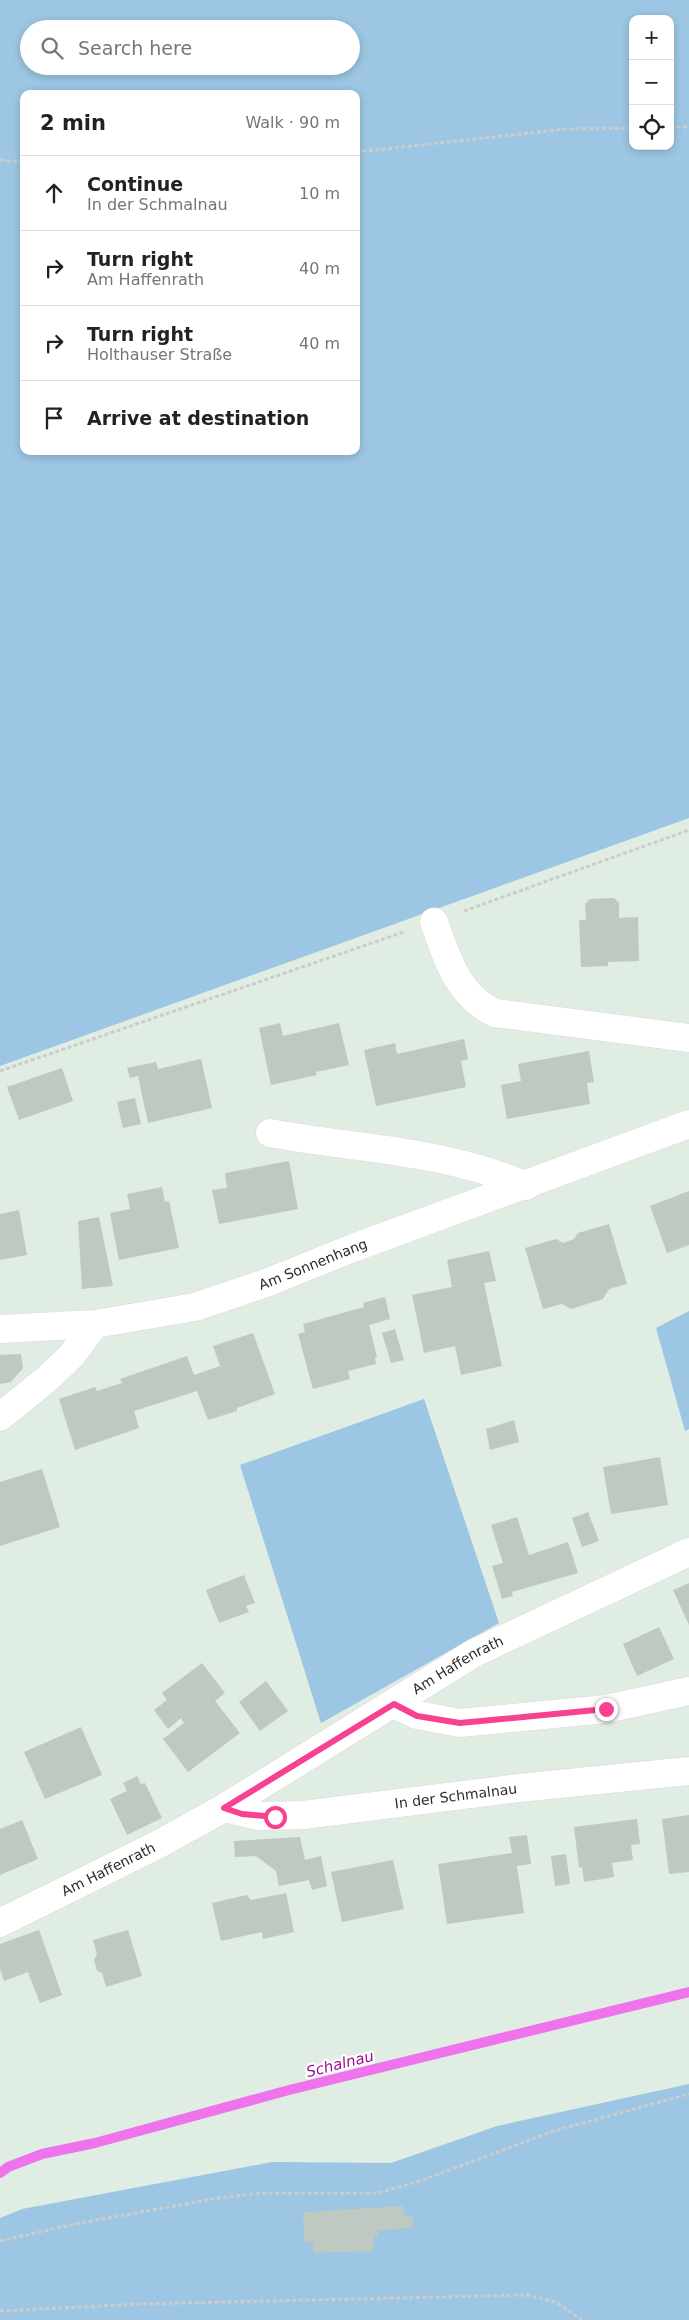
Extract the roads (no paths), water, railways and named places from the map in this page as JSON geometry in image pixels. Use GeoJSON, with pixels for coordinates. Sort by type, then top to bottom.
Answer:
{"type":"FeatureCollection","features":[{"type":"Feature","properties":{"kind":"street"},"geometry":{"type":"LineString","coordinates":[[434,922],[451,969],[458,982],[472,997],[495,1013],[689,1038]]}},
{"type":"Feature","properties":{"kind":"street","name":"Am Sonnenhang"},"geometry":{"type":"LineString","coordinates":[[0,1329],[95,1324],[163,1313],[228,1296],[689,1124]]}},
{"type":"Feature","properties":{"kind":"street"},"geometry":{"type":"LineString","coordinates":[[270,1134],[457,1162],[499,1173],[526,1186]]}},
{"type":"Feature","properties":{"kind":"street"},"geometry":{"type":"LineString","coordinates":[[0,1417],[72,1355],[95,1324]]}},
{"type":"Feature","properties":{"kind":"street","name":"Am Haffenrath"},"geometry":{"type":"LineString","coordinates":[[0,1922],[159,1844],[224,1808],[474,1653],[689,1552]]}},
{"type":"Feature","properties":{"kind":"street"},"geometry":{"type":"LineString","coordinates":[[394,1704],[417,1716],[460,1723],[606,1709],[689,1691]]}},
{"type":"Feature","properties":{"kind":"street","name":"In der Schmalnau"},"geometry":{"type":"LineString","coordinates":[[224,1808],[257,1816],[303,1815],[529,1787],[689,1771]]}},
{"type":"Feature","properties":{"kind":"waterway","name":"Schalnau"},"geometry":{"type":"LineString","coordinates":[[0,2173],[8,2167],[42,2154],[95,2143],[289,2090],[689,1992]]}}]}
